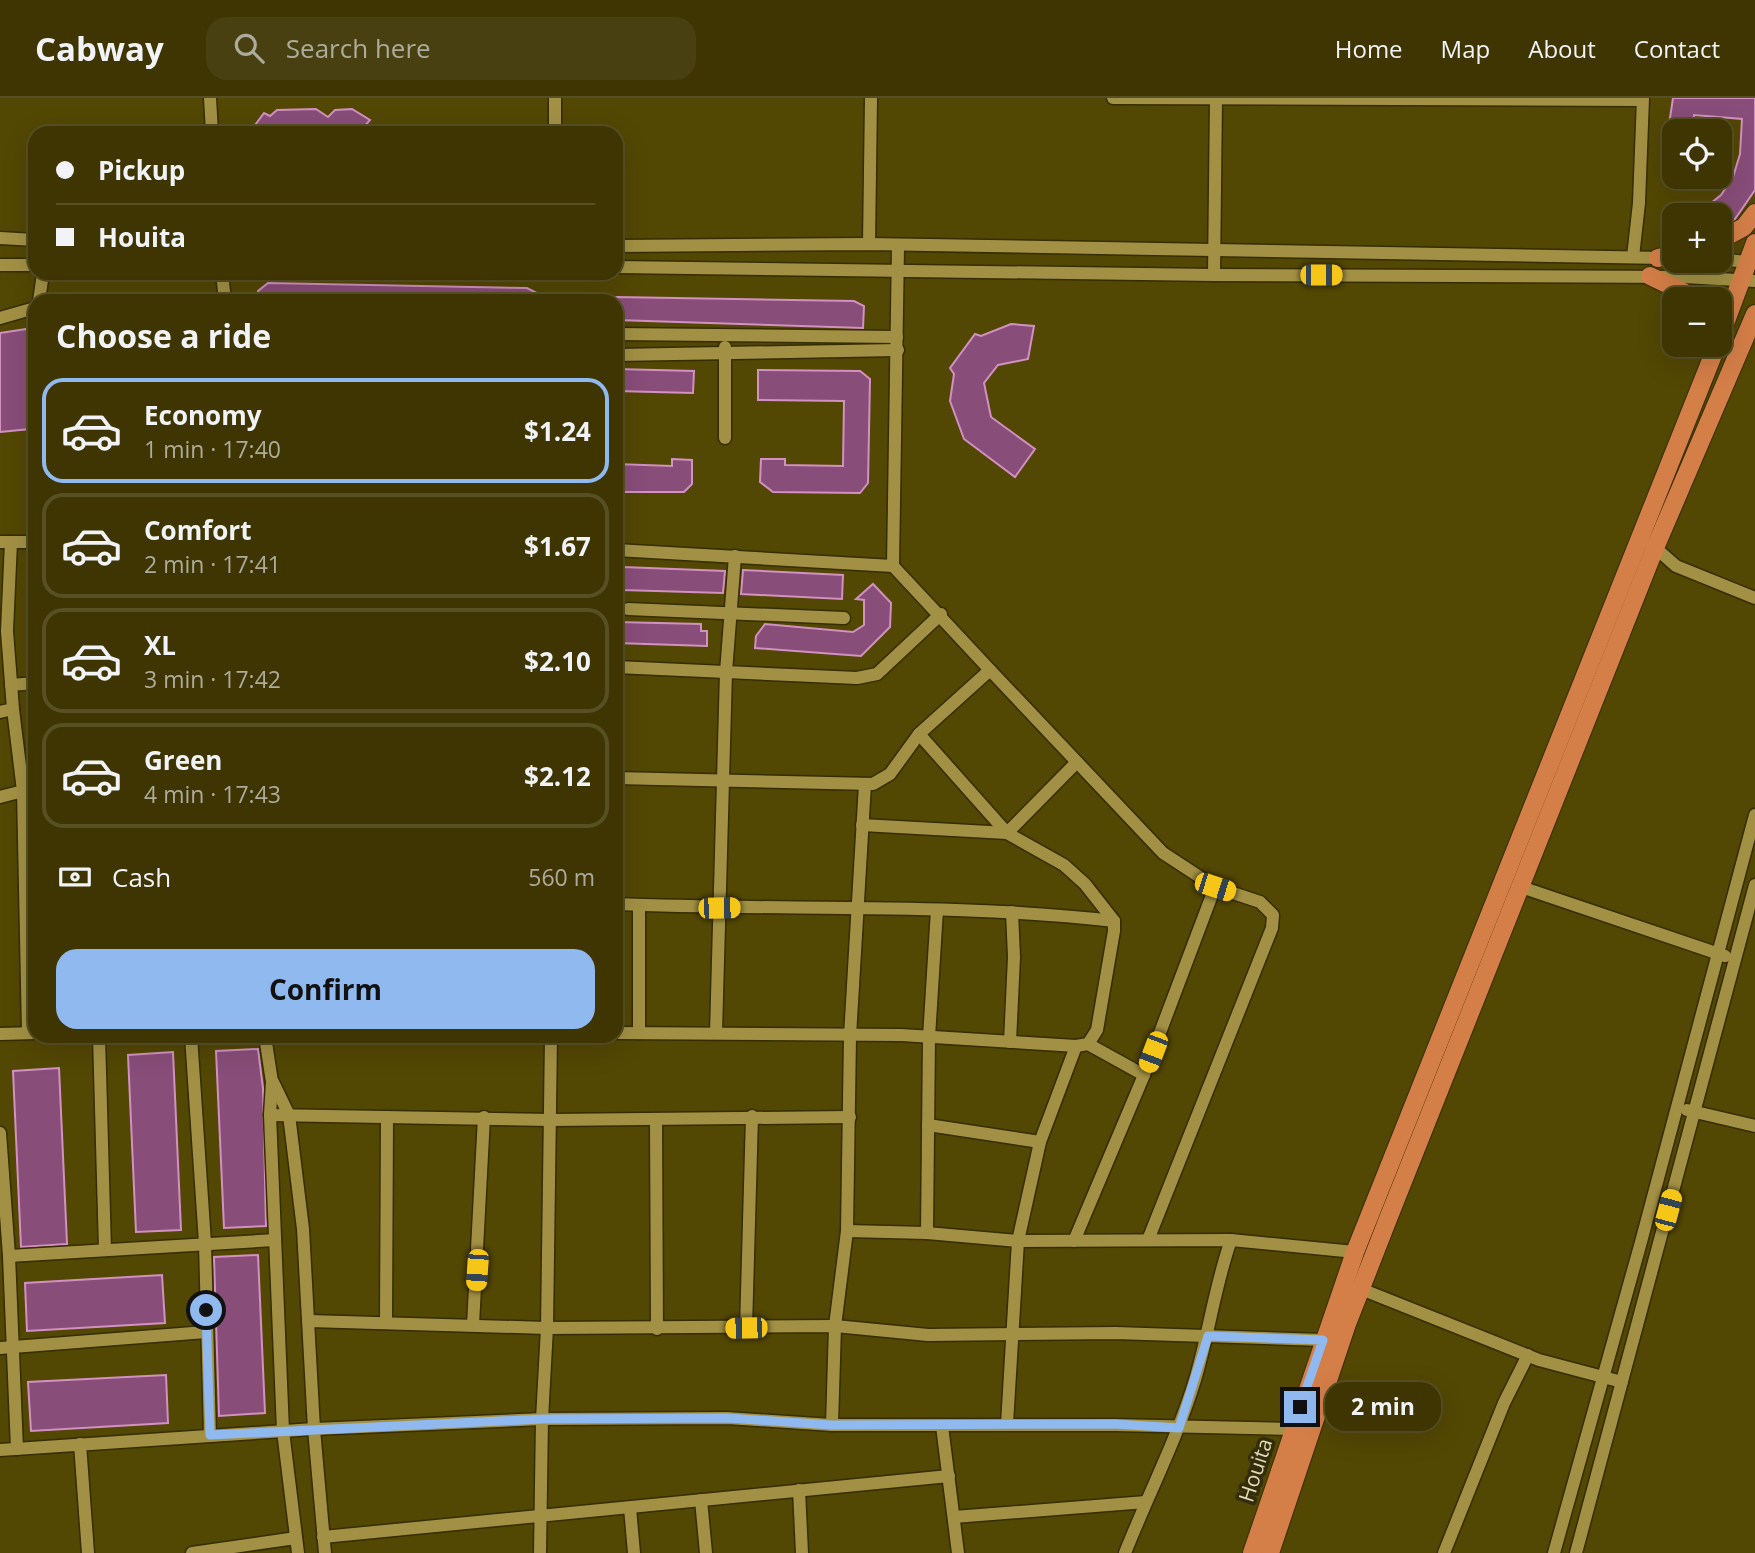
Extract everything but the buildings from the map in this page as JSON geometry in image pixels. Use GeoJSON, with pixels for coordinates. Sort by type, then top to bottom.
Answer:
{"type":"FeatureCollection","features":[{"type":"Feature","properties":{"kind":"main road"},"geometry":{"type":"LineString","coordinates":[[1732,233],[1744,226],[1755,213]]}},
{"type":"Feature","properties":{"kind":"main road"},"geometry":{"type":"LineString","coordinates":[[1732,311],[1751,271],[1755,243]]}},
{"type":"Feature","properties":{"kind":"main road"},"geometry":{"type":"LineString","coordinates":[[1650,276],[1673,287]]}},
{"type":"Feature","properties":{"kind":"main road"},"geometry":{"type":"LineString","coordinates":[[1338,1323],[1361,1289],[1655,548],[1755,314]]}},
{"type":"Feature","properties":{"kind":"main road"},"geometry":{"type":"LineString","coordinates":[[1692,407],[1704,357]]}},
{"type":"Feature","properties":{"kind":"main road"},"geometry":{"type":"LineString","coordinates":[[1338,1323],[1354,1252],[1712,357]]}},
{"type":"Feature","properties":{"kind":"main road","name":"Houita"},"geometry":{"type":"LineString","coordinates":[[1252,1553],[1323,1340],[1338,1323]]}},
{"type":"Feature","properties":{"kind":"main road","name":"Houita"},"geometry":{"type":"LineString","coordinates":[[1270,1553],[1338,1323]]}},
{"type":"Feature","properties":{"kind":"street"},"geometry":{"type":"LineString","coordinates":[[210,98],[212,126]]}},
{"type":"Feature","properties":{"kind":"street"},"geometry":{"type":"LineString","coordinates":[[555,98],[555,126]]}},
{"type":"Feature","properties":{"kind":"street"},"geometry":{"type":"LineString","coordinates":[[869,244],[872,98]]}},
{"type":"Feature","properties":{"kind":"street"},"geometry":{"type":"LineString","coordinates":[[1112,98],[1643,99],[1639,203],[1633,257]]}},
{"type":"Feature","properties":{"kind":"street"},"geometry":{"type":"LineString","coordinates":[[1214,275],[1216,99]]}},
{"type":"Feature","properties":{"kind":"street"},"geometry":{"type":"LineString","coordinates":[[0,238],[28,240]]}},
{"type":"Feature","properties":{"kind":"street"},"geometry":{"type":"LineString","coordinates":[[623,246],[869,244],[1215,252],[1662,257]]}},
{"type":"Feature","properties":{"kind":"street"},"geometry":{"type":"LineString","coordinates":[[898,246],[891,530],[893,566],[1163,853],[1215,887],[1260,902],[1273,915],[1272,928],[1148,1240]]}},
{"type":"Feature","properties":{"kind":"street"},"geometry":{"type":"LineString","coordinates":[[1732,264],[1751,271]]}},
{"type":"Feature","properties":{"kind":"street"},"geometry":{"type":"LineString","coordinates":[[0,265],[28,265]]}},
{"type":"Feature","properties":{"kind":"street"},"geometry":{"type":"LineString","coordinates":[[623,267],[1214,275],[1650,276],[1751,271]]}},
{"type":"Feature","properties":{"kind":"street"},"geometry":{"type":"LineString","coordinates":[[0,318],[28,310]]}},
{"type":"Feature","properties":{"kind":"street"},"geometry":{"type":"LineString","coordinates":[[623,334],[897,343]]}},
{"type":"Feature","properties":{"kind":"street"},"geometry":{"type":"LineString","coordinates":[[725,336],[725,438]]}},
{"type":"Feature","properties":{"kind":"street"},"geometry":{"type":"LineString","coordinates":[[623,355],[897,343]]}},
{"type":"Feature","properties":{"kind":"street"},"geometry":{"type":"LineString","coordinates":[[1640,535],[1676,566],[1755,598]]}},
{"type":"Feature","properties":{"kind":"street"},"geometry":{"type":"LineString","coordinates":[[28,542],[5,542],[4,632],[11,685],[6,710],[28,787]]}},
{"type":"Feature","properties":{"kind":"street"},"geometry":{"type":"LineString","coordinates":[[623,550],[893,566]]}},
{"type":"Feature","properties":{"kind":"street"},"geometry":{"type":"LineString","coordinates":[[716,1033],[726,672],[734,556]]}},
{"type":"Feature","properties":{"kind":"street"},"geometry":{"type":"LineString","coordinates":[[628,608],[844,618]]}},
{"type":"Feature","properties":{"kind":"street"},"geometry":{"type":"LineString","coordinates":[[623,667],[858,678],[877,674],[940,614]]}},
{"type":"Feature","properties":{"kind":"street"},"geometry":{"type":"LineString","coordinates":[[623,778],[725,783],[873,784],[890,774],[919,734],[990,670]]}},
{"type":"Feature","properties":{"kind":"street"},"geometry":{"type":"LineString","coordinates":[[11,685],[28,684]]}},
{"type":"Feature","properties":{"kind":"street"},"geometry":{"type":"LineString","coordinates":[[919,734],[1007,833],[1064,865],[1085,884],[1114,921],[1097,1030],[1082,1045],[1040,1142],[1018,1241],[1007,1424]]}},
{"type":"Feature","properties":{"kind":"street"},"geometry":{"type":"LineString","coordinates":[[862,825],[1007,833],[1077,762]]}},
{"type":"Feature","properties":{"kind":"street"},"geometry":{"type":"LineString","coordinates":[[832,1425],[835,1326],[847,1231],[850,1036],[865,784]]}},
{"type":"Feature","properties":{"kind":"street"},"geometry":{"type":"LineString","coordinates":[[0,797],[28,791]]}},
{"type":"Feature","properties":{"kind":"street"},"geometry":{"type":"LineString","coordinates":[[1554,1553],[1755,815]]}},
{"type":"Feature","properties":{"kind":"street"},"geometry":{"type":"LineString","coordinates":[[1576,1553],[1755,885]]}},
{"type":"Feature","properties":{"kind":"street"},"geometry":{"type":"LineString","coordinates":[[1074,1241],[1144,1075],[1215,887]]}},
{"type":"Feature","properties":{"kind":"street"},"geometry":{"type":"LineString","coordinates":[[1521,887],[1736,958]]}},
{"type":"Feature","properties":{"kind":"street"},"geometry":{"type":"LineString","coordinates":[[623,904],[1012,912],[1114,921]]}},
{"type":"Feature","properties":{"kind":"street"},"geometry":{"type":"LineString","coordinates":[[639,905],[639,1033]]}},
{"type":"Feature","properties":{"kind":"street"},"geometry":{"type":"LineString","coordinates":[[928,1233],[929,1037],[937,910]]}},
{"type":"Feature","properties":{"kind":"street"},"geometry":{"type":"LineString","coordinates":[[1010,1042],[1014,957],[1012,912]]}},
{"type":"Feature","properties":{"kind":"street"},"geometry":{"type":"LineString","coordinates":[[623,1032],[929,1037],[1082,1045],[1144,1075]]}},
{"type":"Feature","properties":{"kind":"street"},"geometry":{"type":"LineString","coordinates":[[0,1034],[28,1033]]}},
{"type":"Feature","properties":{"kind":"street"},"geometry":{"type":"LineString","coordinates":[[99,1043],[106,1250]]}},
{"type":"Feature","properties":{"kind":"street"},"geometry":{"type":"LineString","coordinates":[[191,1043],[205,1243],[210,1435]]}},
{"type":"Feature","properties":{"kind":"street"},"geometry":{"type":"LineString","coordinates":[[266,1043],[272,1082],[270,1115],[283,1431],[298,1553]]}},
{"type":"Feature","properties":{"kind":"street"},"geometry":{"type":"LineString","coordinates":[[540,1553],[542,1419],[547,1328],[551,1043]]}},
{"type":"Feature","properties":{"kind":"street"},"geometry":{"type":"LineString","coordinates":[[272,1082],[289,1115],[303,1229],[314,1429],[325,1553]]}},
{"type":"Feature","properties":{"kind":"street"},"geometry":{"type":"LineString","coordinates":[[1676,1108],[1755,1126]]}},
{"type":"Feature","properties":{"kind":"street"},"geometry":{"type":"LineString","coordinates":[[270,1115],[551,1120],[850,1117]]}},
{"type":"Feature","properties":{"kind":"street"},"geometry":{"type":"LineString","coordinates":[[746,1328],[752,1116]]}},
{"type":"Feature","properties":{"kind":"street"},"geometry":{"type":"LineString","coordinates":[[473,1325],[484,1117]]}},
{"type":"Feature","properties":{"kind":"street"},"geometry":{"type":"LineString","coordinates":[[386,1323],[387,1118]]}},
{"type":"Feature","properties":{"kind":"street"},"geometry":{"type":"LineString","coordinates":[[656,1119],[657,1329]]}},
{"type":"Feature","properties":{"kind":"street"},"geometry":{"type":"LineString","coordinates":[[928,1125],[1040,1142]]}},
{"type":"Feature","properties":{"kind":"street"},"geometry":{"type":"LineString","coordinates":[[0,1133],[14,1347],[17,1449]]}},
{"type":"Feature","properties":{"kind":"street"},"geometry":{"type":"LineString","coordinates":[[847,1231],[928,1233],[1018,1241],[1231,1240],[1354,1252]]}},
{"type":"Feature","properties":{"kind":"street"},"geometry":{"type":"LineString","coordinates":[[9,1256],[275,1240]]}},
{"type":"Feature","properties":{"kind":"street"},"geometry":{"type":"LineString","coordinates":[[1125,1553],[1179,1428],[1208,1336],[1220,1269],[1231,1240]]}},
{"type":"Feature","properties":{"kind":"street"},"geometry":{"type":"LineString","coordinates":[[1361,1289],[1528,1355],[1622,1382]]}},
{"type":"Feature","properties":{"kind":"street"},"geometry":{"type":"LineString","coordinates":[[309,1321],[547,1328],[835,1326],[928,1335],[1208,1336],[1323,1340]]}},
{"type":"Feature","properties":{"kind":"street"},"geometry":{"type":"LineString","coordinates":[[0,1348],[206,1332]]}},
{"type":"Feature","properties":{"kind":"street"},"geometry":{"type":"LineString","coordinates":[[1444,1553],[1504,1403],[1528,1355]]}},
{"type":"Feature","properties":{"kind":"street"},"geometry":{"type":"LineString","coordinates":[[0,1450],[314,1429],[542,1419],[727,1418],[832,1425],[1007,1424],[1292,1429]]}},
{"type":"Feature","properties":{"kind":"street"},"geometry":{"type":"LineString","coordinates":[[943,1426],[958,1553]]}},
{"type":"Feature","properties":{"kind":"street"},"geometry":{"type":"LineString","coordinates":[[1589,1427],[1609,1431]]}},
{"type":"Feature","properties":{"kind":"street"},"geometry":{"type":"LineString","coordinates":[[80,1444],[88,1553]]}},
{"type":"Feature","properties":{"kind":"street"},"geometry":{"type":"LineString","coordinates":[[323,1537],[949,1476]]}},
{"type":"Feature","properties":{"kind":"street"},"geometry":{"type":"LineString","coordinates":[[799,1490],[802,1553]]}},
{"type":"Feature","properties":{"kind":"street"},"geometry":{"type":"LineString","coordinates":[[1571,1493],[1591,1499]]}},
{"type":"Feature","properties":{"kind":"street"},"geometry":{"type":"LineString","coordinates":[[701,1500],[706,1553]]}},
{"type":"Feature","properties":{"kind":"street"},"geometry":{"type":"LineString","coordinates":[[954,1517],[1146,1502]]}},
{"type":"Feature","properties":{"kind":"street"},"geometry":{"type":"LineString","coordinates":[[630,1508],[634,1553]]}},
{"type":"Feature","properties":{"kind":"street"},"geometry":{"type":"LineString","coordinates":[[192,1553],[251,1549],[296,1538]]}},
{"type":"Feature","properties":{"kind":"route"},"geometry":{"type":"LineString","coordinates":[[206,1310],[210,1435],[542,1419],[727,1418],[832,1425],[1115,1424],[1179,1428],[1208,1336],[1280,1336],[1323,1340],[1300,1407]]}}]}
